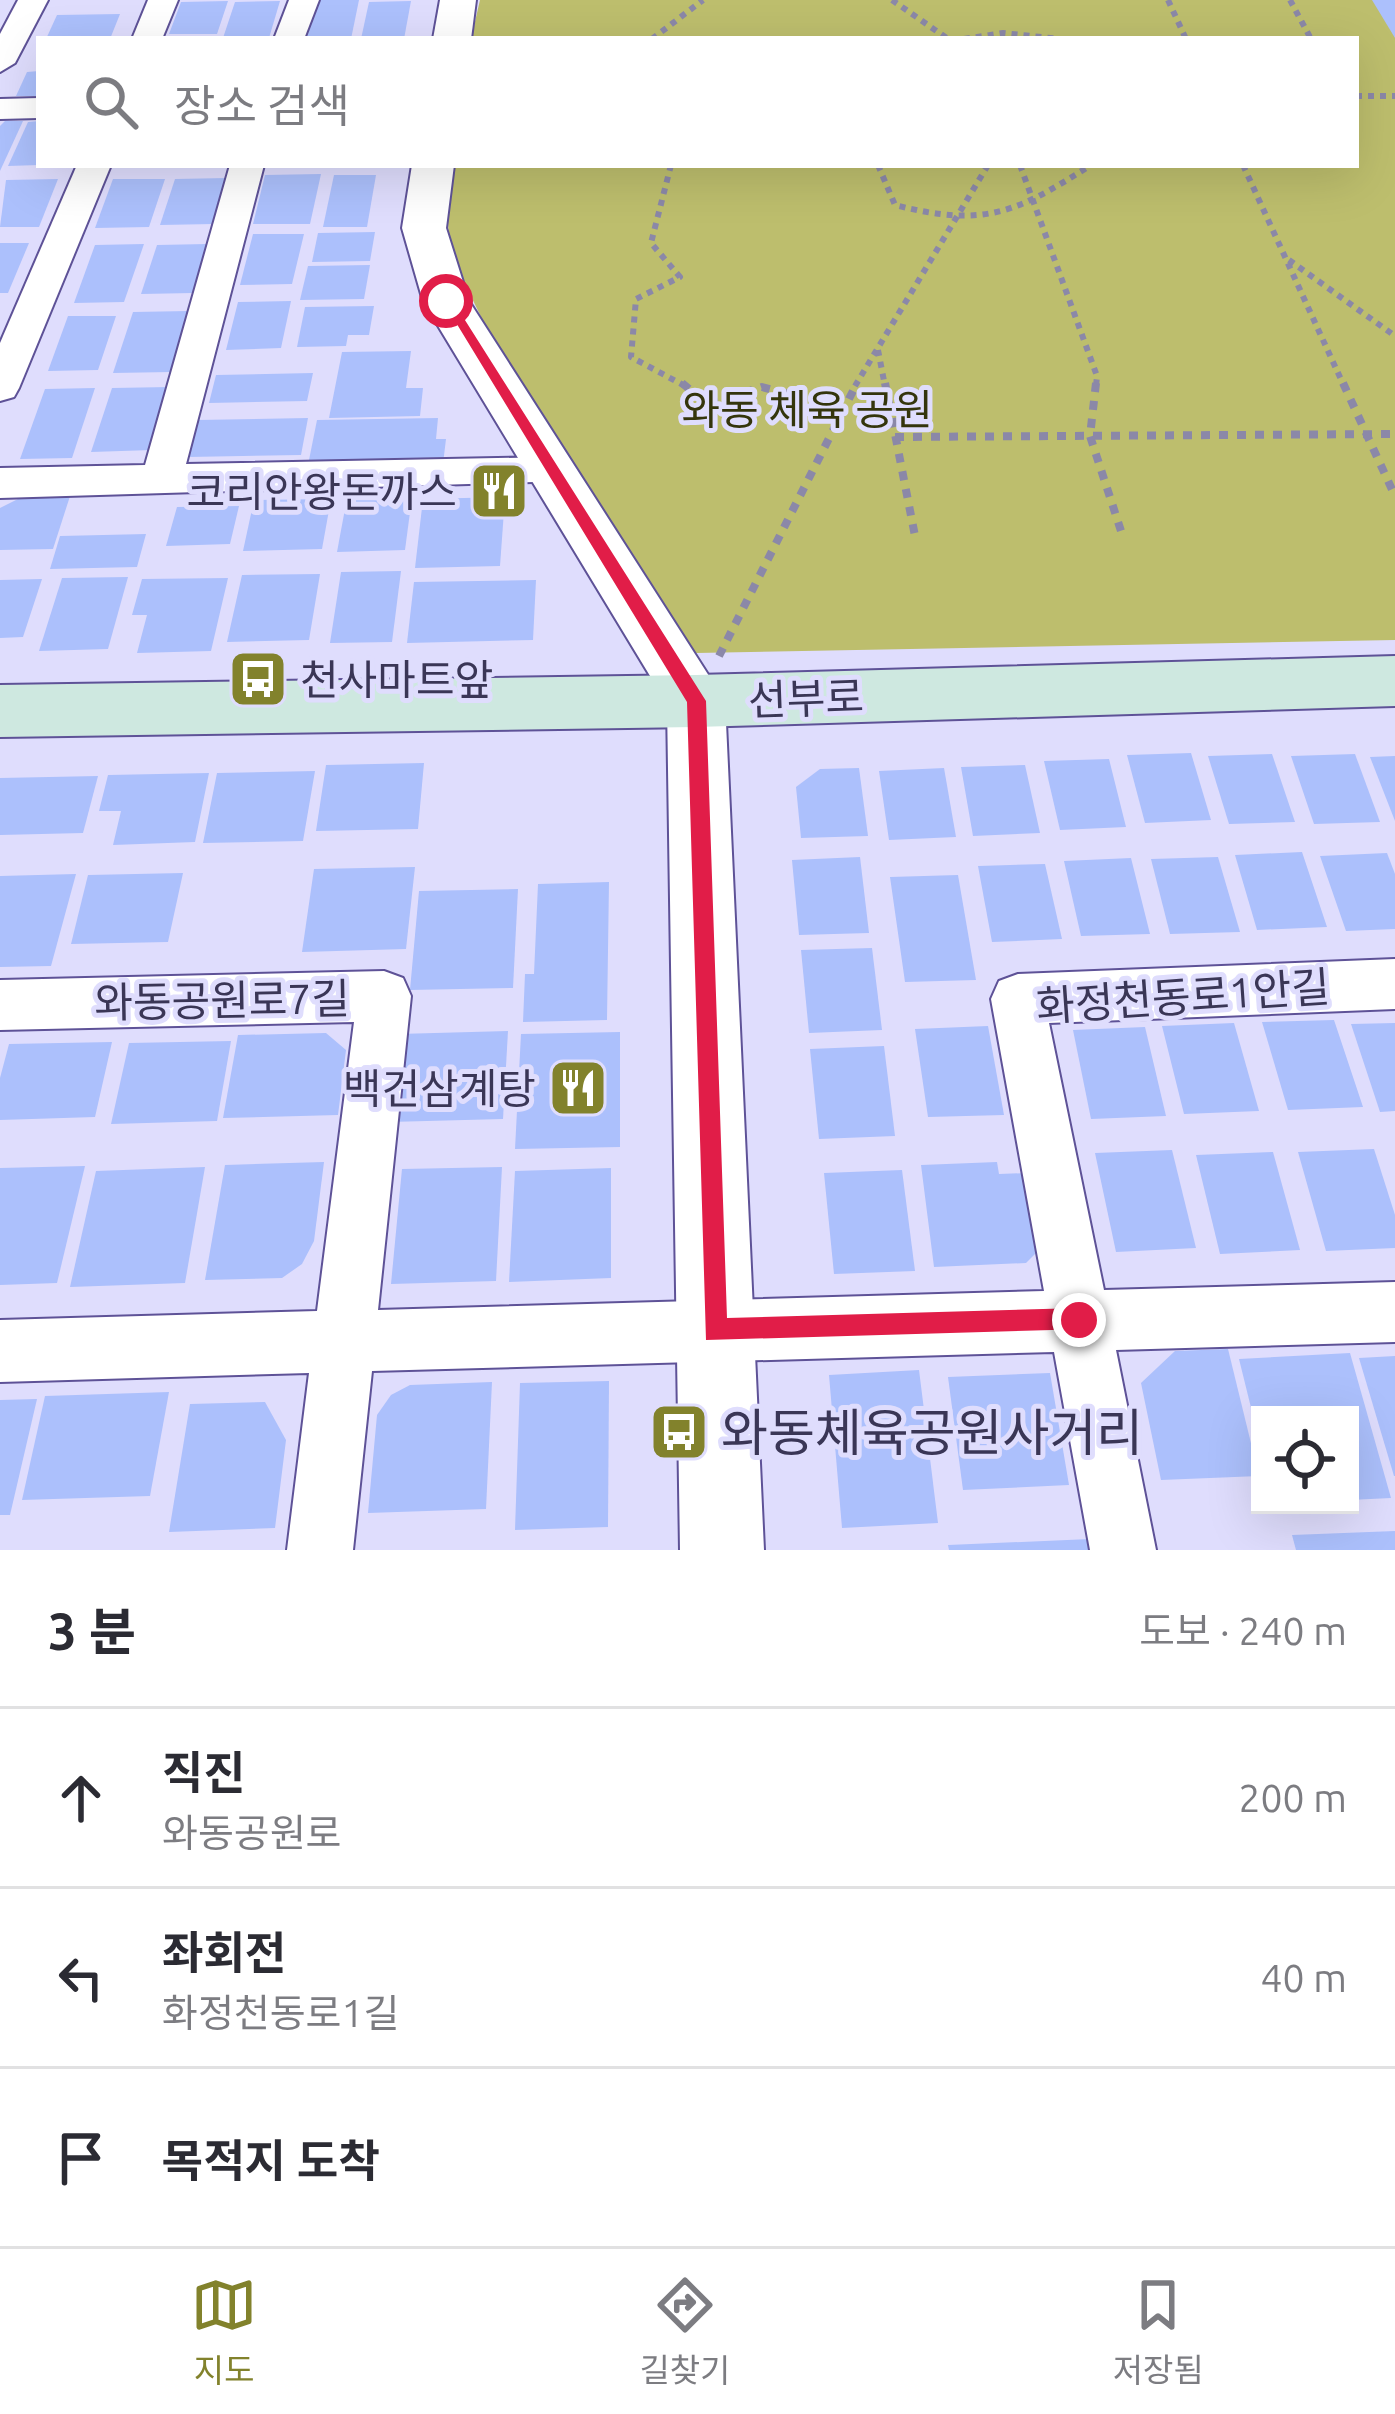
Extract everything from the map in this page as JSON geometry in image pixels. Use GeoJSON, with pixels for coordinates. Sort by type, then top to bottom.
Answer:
{"type":"FeatureCollection","features":[{"type":"Feature","properties":{"kind":"main road","name":"선부로"},"geometry":{"type":"LineString","coordinates":[[0,711],[697,701],[1395,681]]}},
{"type":"Feature","properties":{"kind":"street"},"geometry":{"type":"LineString","coordinates":[[0,63],[33,0]]}},
{"type":"Feature","properties":{"kind":"street"},"geometry":{"type":"LineString","coordinates":[[148,36],[164,0]]}},
{"type":"Feature","properties":{"kind":"street"},"geometry":{"type":"LineString","coordinates":[[290,36],[304,0]]}},
{"type":"Feature","properties":{"kind":"street"},"geometry":{"type":"LineString","coordinates":[[452,36],[458,0]]}},
{"type":"Feature","properties":{"kind":"street"},"geometry":{"type":"LineString","coordinates":[[0,109],[36,108]]}},
{"type":"Feature","properties":{"kind":"street"},"geometry":{"type":"LineString","coordinates":[[0,388],[93,168]]}},
{"type":"Feature","properties":{"kind":"street"},"geometry":{"type":"LineString","coordinates":[[161,480],[246,168]]}},
{"type":"Feature","properties":{"kind":"street"},"geometry":{"type":"LineString","coordinates":[[433,168],[424,229],[446,301],[697,701],[722,1550]]}},
{"type":"Feature","properties":{"kind":"street"},"geometry":{"type":"LineString","coordinates":[[0,483],[554,471]]}},
{"type":"Feature","properties":{"kind":"street","name":"화정천동로1안길"},"geometry":{"type":"LineString","coordinates":[[1123,1550],[1018,999],[1395,984]]}},
{"type":"Feature","properties":{"kind":"street","name":"와동공원로7길"},"geometry":{"type":"LineString","coordinates":[[0,1005],[384,996],[344,1342]]}},
{"type":"Feature","properties":{"kind":"street"},"geometry":{"type":"LineString","coordinates":[[0,1351],[1395,1312]]}},
{"type":"Feature","properties":{"kind":"street"},"geometry":{"type":"LineString","coordinates":[[320,1550],[344,1342]]}},
{"type":"Feature","properties":{"kind":"path"},"geometry":{"type":"LineString","coordinates":[[656,36],[704,0]]}},
{"type":"Feature","properties":{"kind":"path"},"geometry":{"type":"LineString","coordinates":[[892,0],[944,36]]}},
{"type":"Feature","properties":{"kind":"path"},"geometry":{"type":"LineString","coordinates":[[1168,0],[1185,36]]}},
{"type":"Feature","properties":{"kind":"path"},"geometry":{"type":"LineString","coordinates":[[1290,0],[1309,36]]}},
{"type":"Feature","properties":{"kind":"path"},"geometry":{"type":"LineString","coordinates":[[987,36],[1026,36]]}},
{"type":"Feature","properties":{"kind":"path"},"geometry":{"type":"LineString","coordinates":[[1359,96],[1395,96]]}},
{"type":"Feature","properties":{"kind":"path"},"geometry":{"type":"LineString","coordinates":[[670,168],[651,243],[680,277],[636,299],[631,357],[670,373],[708,405],[762,387],[842,408]]}},
{"type":"Feature","properties":{"kind":"path"},"geometry":{"type":"LineString","coordinates":[[879,168],[895,205],[954,222],[975,222],[1033,202],[1086,168]]}},
{"type":"Feature","properties":{"kind":"path"},"geometry":{"type":"LineString","coordinates":[[697,701],[842,408],[986,168]]}},
{"type":"Feature","properties":{"kind":"path"},"geometry":{"type":"LineString","coordinates":[[1021,168],[1097,376],[1090,436],[1122,534]]}},
{"type":"Feature","properties":{"kind":"path"},"geometry":{"type":"LineString","coordinates":[[1244,168],[1395,496]]}},
{"type":"Feature","properties":{"kind":"path"},"geometry":{"type":"LineString","coordinates":[[1286,257],[1395,336]]}},
{"type":"Feature","properties":{"kind":"path"},"geometry":{"type":"LineString","coordinates":[[878,349],[915,536]]}},
{"type":"Feature","properties":{"kind":"path"},"geometry":{"type":"LineString","coordinates":[[895,436],[1395,434]]}},
{"type":"Feature","properties":{"kind":"green space","name":"와동 체육 공원"},"geometry":{"type":"Polygon","coordinates":[[[480,0],[1395,0],[1395,640],[642,654],[449,250],[446,168],[1359,168],[1359,36],[472,36],[480,0]]]}},
{"type":"Feature","properties":{"kind":"building"},"geometry":{"type":"Polygon","coordinates":[[[316,0],[359,0],[352,36],[307,36],[316,0]]]}},
{"type":"Feature","properties":{"kind":"building"},"geometry":{"type":"Polygon","coordinates":[[[1372,0],[1395,0],[1395,38],[1372,0]]]}},
{"type":"Feature","properties":{"kind":"building"},"geometry":{"type":"Polygon","coordinates":[[[228,1],[217,34],[169,34],[181,2],[228,1]]]}},
{"type":"Feature","properties":{"kind":"building"},"geometry":{"type":"Polygon","coordinates":[[[280,1],[270,36],[224,36],[235,2],[280,1]]]}},
{"type":"Feature","properties":{"kind":"building"},"geometry":{"type":"Polygon","coordinates":[[[411,1],[405,36],[362,36],[369,2],[411,1]]]}},
{"type":"Feature","properties":{"kind":"building"},"geometry":{"type":"Polygon","coordinates":[[[120,14],[111,36],[47,36],[57,15],[120,14]]]}},
{"type":"Feature","properties":{"kind":"building"},"geometry":{"type":"Polygon","coordinates":[[[36,71],[36,96],[16,96],[27,72],[36,71]]]}},
{"type":"Feature","properties":{"kind":"building"},"geometry":{"type":"Polygon","coordinates":[[[5,121],[23,121],[0,171],[0,126],[5,121]]]}},
{"type":"Feature","properties":{"kind":"building"},"geometry":{"type":"Polygon","coordinates":[[[36,121],[36,165],[8,166],[28,122],[36,121]]]}},
{"type":"Feature","properties":{"kind":"building"},"geometry":{"type":"Polygon","coordinates":[[[321,174],[310,224],[253,224],[265,175],[321,174]]]}},
{"type":"Feature","properties":{"kind":"building"},"geometry":{"type":"Polygon","coordinates":[[[334,175],[376,175],[367,227],[323,227],[334,175]]]}},
{"type":"Feature","properties":{"kind":"building"},"geometry":{"type":"Polygon","coordinates":[[[227,178],[214,224],[160,225],[175,179],[227,178]]]}},
{"type":"Feature","properties":{"kind":"building"},"geometry":{"type":"Polygon","coordinates":[[[58,179],[39,227],[0,227],[6,180],[58,179]]]}},
{"type":"Feature","properties":{"kind":"building"},"geometry":{"type":"Polygon","coordinates":[[[113,179],[165,179],[149,227],[95,228],[113,179]]]}},
{"type":"Feature","properties":{"kind":"building"},"geometry":{"type":"Polygon","coordinates":[[[375,232],[370,261],[312,262],[318,233],[375,232]]]}},
{"type":"Feature","properties":{"kind":"building"},"geometry":{"type":"Polygon","coordinates":[[[253,234],[304,234],[292,284],[240,285],[253,234]]]}},
{"type":"Feature","properties":{"kind":"building"},"geometry":{"type":"Polygon","coordinates":[[[0,243],[29,243],[8,293],[0,293],[0,243]]]}},
{"type":"Feature","properties":{"kind":"building"},"geometry":{"type":"Polygon","coordinates":[[[144,244],[124,302],[74,303],[95,245],[144,244]]]}},
{"type":"Feature","properties":{"kind":"building"},"geometry":{"type":"Polygon","coordinates":[[[207,244],[193,293],[141,294],[157,245],[207,244]]]}},
{"type":"Feature","properties":{"kind":"building"},"geometry":{"type":"Polygon","coordinates":[[[370,265],[364,299],[300,300],[308,266],[370,265]]]}},
{"type":"Feature","properties":{"kind":"building"},"geometry":{"type":"Polygon","coordinates":[[[291,301],[281,348],[226,350],[238,302],[291,301]]]}},
{"type":"Feature","properties":{"kind":"building"},"geometry":{"type":"Polygon","coordinates":[[[374,306],[369,335],[348,335],[346,346],[297,347],[305,307],[374,306]]]}},
{"type":"Feature","properties":{"kind":"building"},"geometry":{"type":"Polygon","coordinates":[[[189,311],[171,372],[113,373],[133,312],[189,311]]]}},
{"type":"Feature","properties":{"kind":"building"},"geometry":{"type":"Polygon","coordinates":[[[68,316],[116,316],[98,370],[48,371],[68,316]]]}},
{"type":"Feature","properties":{"kind":"building"},"geometry":{"type":"Polygon","coordinates":[[[411,351],[406,388],[423,388],[420,416],[329,418],[342,352],[411,351]]]}},
{"type":"Feature","properties":{"kind":"building"},"geometry":{"type":"Polygon","coordinates":[[[313,373],[307,401],[209,403],[216,375],[313,373]]]}},
{"type":"Feature","properties":{"kind":"building"},"geometry":{"type":"Polygon","coordinates":[[[170,387],[152,450],[91,452],[112,388],[170,387]]]}},
{"type":"Feature","properties":{"kind":"building"},"geometry":{"type":"Polygon","coordinates":[[[95,388],[72,458],[20,459],[45,389],[95,388]]]}},
{"type":"Feature","properties":{"kind":"building"},"geometry":{"type":"Polygon","coordinates":[[[308,418],[301,455],[188,457],[197,420],[308,418]]]}},
{"type":"Feature","properties":{"kind":"building"},"geometry":{"type":"Polygon","coordinates":[[[438,418],[436,439],[446,439],[442,472],[306,475],[317,420],[438,418]]]}},
{"type":"Feature","properties":{"kind":"building"},"geometry":{"type":"Polygon","coordinates":[[[30,493],[71,493],[53,549],[0,550],[0,508],[30,493]]]}},
{"type":"Feature","properties":{"kind":"building"},"geometry":{"type":"Polygon","coordinates":[[[412,497],[405,550],[337,552],[347,498],[412,497]]]}},
{"type":"Feature","properties":{"kind":"building"},"geometry":{"type":"Polygon","coordinates":[[[505,497],[500,566],[415,568],[423,499],[505,497]]]}},
{"type":"Feature","properties":{"kind":"building"},"geometry":{"type":"Polygon","coordinates":[[[331,499],[322,549],[243,551],[254,500],[331,499]]]}},
{"type":"Feature","properties":{"kind":"building"},"geometry":{"type":"Polygon","coordinates":[[[239,506],[230,544],[166,546],[177,507],[239,506]]]}},
{"type":"Feature","properties":{"kind":"building"},"geometry":{"type":"Polygon","coordinates":[[[146,534],[137,567],[50,569],[60,536],[146,534]]]}},
{"type":"Feature","properties":{"kind":"building"},"geometry":{"type":"Polygon","coordinates":[[[401,571],[392,642],[330,643],[341,572],[401,571]]]}},
{"type":"Feature","properties":{"kind":"building"},"geometry":{"type":"Polygon","coordinates":[[[320,574],[309,640],[227,642],[242,575],[320,574]]]}},
{"type":"Feature","properties":{"kind":"building"},"geometry":{"type":"Polygon","coordinates":[[[128,577],[108,649],[39,651],[62,578],[128,577]]]}},
{"type":"Feature","properties":{"kind":"building"},"geometry":{"type":"Polygon","coordinates":[[[228,578],[211,651],[137,653],[147,615],[132,615],[142,579],[228,578]]]}},
{"type":"Feature","properties":{"kind":"building"},"geometry":{"type":"Polygon","coordinates":[[[42,579],[23,637],[0,638],[0,580],[42,579]]]}},
{"type":"Feature","properties":{"kind":"building"},"geometry":{"type":"Polygon","coordinates":[[[536,580],[533,640],[407,643],[414,582],[536,580]]]}},
{"type":"Feature","properties":{"kind":"building"},"geometry":{"type":"Polygon","coordinates":[[[1191,753],[1211,820],[1145,823],[1127,755],[1191,753]]]}},
{"type":"Feature","properties":{"kind":"building"},"geometry":{"type":"Polygon","coordinates":[[[1272,754],[1295,822],[1229,824],[1208,756],[1272,754]]]}},
{"type":"Feature","properties":{"kind":"building"},"geometry":{"type":"Polygon","coordinates":[[[1355,754],[1380,822],[1314,824],[1291,756],[1355,754]]]}},
{"type":"Feature","properties":{"kind":"building"},"geometry":{"type":"Polygon","coordinates":[[[1395,756],[1395,821],[1370,757],[1395,756]]]}},
{"type":"Feature","properties":{"kind":"building"},"geometry":{"type":"Polygon","coordinates":[[[1109,759],[1126,827],[1060,830],[1044,761],[1109,759]]]}},
{"type":"Feature","properties":{"kind":"building"},"geometry":{"type":"Polygon","coordinates":[[[424,763],[418,829],[316,831],[326,765],[424,763]]]}},
{"type":"Feature","properties":{"kind":"building"},"geometry":{"type":"Polygon","coordinates":[[[1025,765],[1040,833],[973,836],[961,767],[1025,765]]]}},
{"type":"Feature","properties":{"kind":"building"},"geometry":{"type":"Polygon","coordinates":[[[859,768],[868,836],[801,838],[796,787],[820,769],[859,768]]]}},
{"type":"Feature","properties":{"kind":"building"},"geometry":{"type":"Polygon","coordinates":[[[944,768],[956,837],[889,840],[879,771],[944,768]]]}},
{"type":"Feature","properties":{"kind":"building"},"geometry":{"type":"Polygon","coordinates":[[[315,771],[303,841],[203,843],[217,773],[315,771]]]}},
{"type":"Feature","properties":{"kind":"building"},"geometry":{"type":"Polygon","coordinates":[[[209,773],[195,842],[113,845],[121,811],[99,811],[108,775],[209,773]]]}},
{"type":"Feature","properties":{"kind":"building"},"geometry":{"type":"Polygon","coordinates":[[[98,776],[83,833],[0,835],[0,778],[98,776]]]}},
{"type":"Feature","properties":{"kind":"building"},"geometry":{"type":"Polygon","coordinates":[[[1302,852],[1327,927],[1257,930],[1235,855],[1302,852]]]}},
{"type":"Feature","properties":{"kind":"building"},"geometry":{"type":"Polygon","coordinates":[[[1387,853],[1395,874],[1395,929],[1346,931],[1320,856],[1387,853]]]}},
{"type":"Feature","properties":{"kind":"building"},"geometry":{"type":"Polygon","coordinates":[[[860,857],[869,933],[799,935],[792,860],[860,857]]]}},
{"type":"Feature","properties":{"kind":"building"},"geometry":{"type":"Polygon","coordinates":[[[1218,857],[1240,932],[1170,934],[1151,859],[1218,857]]]}},
{"type":"Feature","properties":{"kind":"building"},"geometry":{"type":"Polygon","coordinates":[[[1131,858],[1150,934],[1081,936],[1064,861],[1131,858]]]}},
{"type":"Feature","properties":{"kind":"building"},"geometry":{"type":"Polygon","coordinates":[[[1045,864],[1062,939],[992,942],[978,866],[1045,864]]]}},
{"type":"Feature","properties":{"kind":"building"},"geometry":{"type":"Polygon","coordinates":[[[415,867],[406,949],[302,952],[314,869],[415,867]]]}},
{"type":"Feature","properties":{"kind":"building"},"geometry":{"type":"Polygon","coordinates":[[[183,873],[168,942],[71,944],[88,875],[183,873]]]}},
{"type":"Feature","properties":{"kind":"building"},"geometry":{"type":"Polygon","coordinates":[[[76,874],[51,966],[0,967],[0,876],[76,874]]]}},
{"type":"Feature","properties":{"kind":"building"},"geometry":{"type":"Polygon","coordinates":[[[958,875],[976,980],[905,982],[890,877],[958,875]]]}},
{"type":"Feature","properties":{"kind":"building"},"geometry":{"type":"Polygon","coordinates":[[[609,882],[607,1020],[523,1022],[525,974],[534,974],[538,884],[609,882]]]}},
{"type":"Feature","properties":{"kind":"building"},"geometry":{"type":"Polygon","coordinates":[[[518,889],[513,988],[410,990],[419,891],[518,889]]]}},
{"type":"Feature","properties":{"kind":"building"},"geometry":{"type":"Polygon","coordinates":[[[872,948],[882,1030],[809,1033],[801,950],[872,948]]]}},
{"type":"Feature","properties":{"kind":"building"},"geometry":{"type":"Polygon","coordinates":[[[1334,1020],[1363,1107],[1288,1110],[1262,1022],[1334,1020]]]}},
{"type":"Feature","properties":{"kind":"building"},"geometry":{"type":"Polygon","coordinates":[[[1234,1023],[1259,1111],[1184,1114],[1162,1026],[1234,1023]]]}},
{"type":"Feature","properties":{"kind":"building"},"geometry":{"type":"Polygon","coordinates":[[[1395,1023],[1395,1111],[1380,1112],[1351,1024],[1395,1023]]]}},
{"type":"Feature","properties":{"kind":"building"},"geometry":{"type":"Polygon","coordinates":[[[988,1026],[1004,1115],[928,1117],[915,1029],[988,1026]]]}},
{"type":"Feature","properties":{"kind":"building"},"geometry":{"type":"Polygon","coordinates":[[[1145,1027],[1166,1116],[1091,1119],[1073,1030],[1145,1027]]]}},
{"type":"Feature","properties":{"kind":"building"},"geometry":{"type":"Polygon","coordinates":[[[508,1031],[503,1119],[389,1122],[398,1034],[508,1031]]]}},
{"type":"Feature","properties":{"kind":"building"},"geometry":{"type":"Polygon","coordinates":[[[620,1032],[620,1147],[515,1149],[521,1034],[620,1032]]]}},
{"type":"Feature","properties":{"kind":"building"},"geometry":{"type":"Polygon","coordinates":[[[326,1033],[346,1050],[338,1115],[223,1118],[238,1035],[326,1033]]]}},
{"type":"Feature","properties":{"kind":"building"},"geometry":{"type":"Polygon","coordinates":[[[231,1041],[217,1121],[111,1124],[129,1043],[231,1041]]]}},
{"type":"Feature","properties":{"kind":"building"},"geometry":{"type":"Polygon","coordinates":[[[112,1042],[95,1117],[0,1120],[0,1078],[9,1044],[112,1042]]]}},
{"type":"Feature","properties":{"kind":"building"},"geometry":{"type":"Polygon","coordinates":[[[884,1046],[895,1136],[819,1139],[810,1049],[884,1046]]]}},
{"type":"Feature","properties":{"kind":"building"},"geometry":{"type":"Polygon","coordinates":[[[1374,1149],[1395,1215],[1395,1248],[1326,1251],[1298,1152],[1374,1149]]]}},
{"type":"Feature","properties":{"kind":"building"},"geometry":{"type":"Polygon","coordinates":[[[1172,1150],[1196,1248],[1116,1252],[1095,1153],[1172,1150]]]}},
{"type":"Feature","properties":{"kind":"building"},"geometry":{"type":"Polygon","coordinates":[[[1273,1152],[1300,1250],[1220,1254],[1196,1155],[1273,1152]]]}},
{"type":"Feature","properties":{"kind":"building"},"geometry":{"type":"Polygon","coordinates":[[[324,1162],[314,1241],[302,1264],[282,1278],[205,1280],[225,1165],[324,1162]]]}},
{"type":"Feature","properties":{"kind":"building"},"geometry":{"type":"Polygon","coordinates":[[[997,1162],[999,1174],[1029,1173],[1042,1247],[1026,1263],[934,1267],[921,1165],[997,1162]]]}},
{"type":"Feature","properties":{"kind":"building"},"geometry":{"type":"Polygon","coordinates":[[[85,1166],[57,1283],[0,1285],[0,1168],[85,1166]]]}},
{"type":"Feature","properties":{"kind":"building"},"geometry":{"type":"Polygon","coordinates":[[[205,1167],[185,1283],[70,1287],[96,1171],[205,1167]]]}},
{"type":"Feature","properties":{"kind":"building"},"geometry":{"type":"Polygon","coordinates":[[[502,1167],[496,1281],[391,1284],[402,1169],[502,1167]]]}},
{"type":"Feature","properties":{"kind":"building"},"geometry":{"type":"Polygon","coordinates":[[[611,1168],[611,1278],[509,1282],[515,1171],[611,1168]]]}},
{"type":"Feature","properties":{"kind":"building"},"geometry":{"type":"Polygon","coordinates":[[[902,1170],[915,1271],[834,1274],[824,1173],[902,1170]]]}},
{"type":"Feature","properties":{"kind":"building"},"geometry":{"type":"Polygon","coordinates":[[[1228,1349],[1251,1443],[1251,1476],[1161,1480],[1141,1383],[1175,1351],[1228,1349]]]}},
{"type":"Feature","properties":{"kind":"building"},"geometry":{"type":"Polygon","coordinates":[[[1350,1353],[1391,1498],[1359,1500],[1359,1406],[1251,1408],[1239,1359],[1350,1353]]]}},
{"type":"Feature","properties":{"kind":"building"},"geometry":{"type":"Polygon","coordinates":[[[1395,1356],[1395,1476],[1394,1476],[1359,1358],[1395,1356]]]}},
{"type":"Feature","properties":{"kind":"building"},"geometry":{"type":"Polygon","coordinates":[[[919,1370],[938,1523],[842,1528],[829,1375],[919,1370]]]}},
{"type":"Feature","properties":{"kind":"building"},"geometry":{"type":"Polygon","coordinates":[[[1050,1373],[1069,1485],[963,1490],[948,1377],[1050,1373]]]}},
{"type":"Feature","properties":{"kind":"building"},"geometry":{"type":"Polygon","coordinates":[[[609,1381],[608,1527],[515,1530],[520,1383],[609,1381]]]}},
{"type":"Feature","properties":{"kind":"building"},"geometry":{"type":"Polygon","coordinates":[[[492,1382],[486,1509],[368,1513],[377,1415],[391,1395],[410,1385],[492,1382]]]}},
{"type":"Feature","properties":{"kind":"building"},"geometry":{"type":"Polygon","coordinates":[[[169,1392],[150,1496],[22,1500],[45,1396],[169,1392]]]}},
{"type":"Feature","properties":{"kind":"building"},"geometry":{"type":"Polygon","coordinates":[[[37,1399],[10,1515],[0,1515],[0,1400],[37,1399]]]}},
{"type":"Feature","properties":{"kind":"building"},"geometry":{"type":"Polygon","coordinates":[[[265,1402],[286,1440],[275,1528],[169,1532],[190,1404],[265,1402]]]}},
{"type":"Feature","properties":{"kind":"building"},"geometry":{"type":"Polygon","coordinates":[[[1395,1531],[1395,1550],[1296,1550],[1292,1535],[1395,1531]]]}},
{"type":"Feature","properties":{"kind":"building"},"geometry":{"type":"Polygon","coordinates":[[[1090,1539],[1092,1550],[949,1550],[948,1545],[1090,1539]]]}},
{"type":"Feature","properties":{"kind":"place","name":"코리안왕돈까스"},"geometry":{"type":"Point","coordinates":[499,491]}},
{"type":"Feature","properties":{"kind":"place","name":"천사마트앞"},"geometry":{"type":"Point","coordinates":[258,679]}},
{"type":"Feature","properties":{"kind":"place","name":"백건삼계탕"},"geometry":{"type":"Point","coordinates":[578,1088]}},
{"type":"Feature","properties":{"kind":"place","name":"와동체육공원사거리"},"geometry":{"type":"Point","coordinates":[679,1432]}},
{"type":"Feature","properties":{"kind":"route"},"geometry":{"type":"LineString","coordinates":[[446,301],[697,701],[715,1331],[1079,1320]]}}]}
